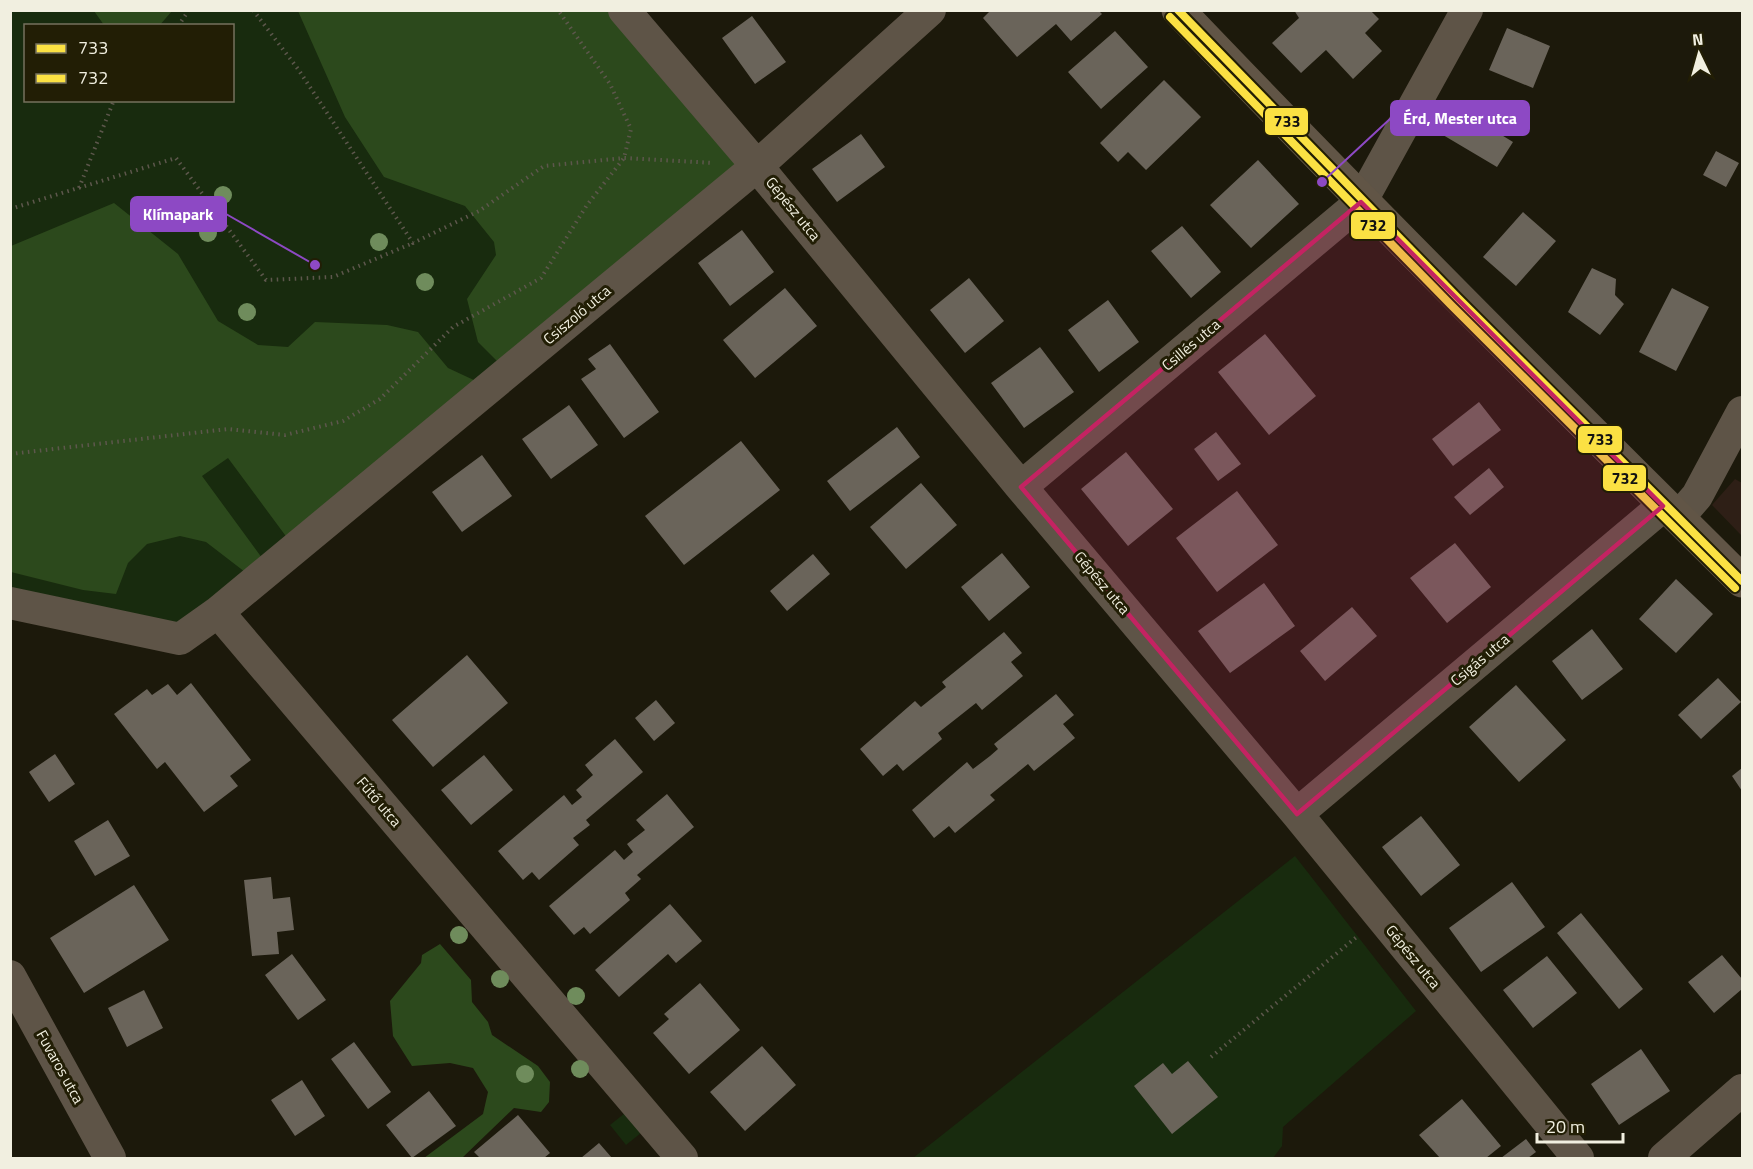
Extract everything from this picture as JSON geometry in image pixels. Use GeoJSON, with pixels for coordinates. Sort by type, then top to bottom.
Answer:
{"type":"FeatureCollection","features":[{"type":"Feature","properties":{"kind":"street","name":"Gépész utca"},"geometry":{"type":"LineString","coordinates":[[624,10],[757,165],[1021,487],[1297,814],[1578,1158]]}},
{"type":"Feature","properties":{"kind":"street","name":"Csiszoló utca"},"geometry":{"type":"LineString","coordinates":[[218,612],[757,165],[930,10]]}},
{"type":"Feature","properties":{"kind":"street"},"geometry":{"type":"LineString","coordinates":[[1178,10],[1361,202],[1743,582]]}},
{"type":"Feature","properties":{"kind":"street"},"geometry":{"type":"LineString","coordinates":[[1361,202],[1467,10]]}},
{"type":"Feature","properties":{"kind":"street","name":"Csillés utca"},"geometry":{"type":"LineString","coordinates":[[1021,487],[1361,202]]}},
{"type":"Feature","properties":{"kind":"street","name":"Csigás utca"},"geometry":{"type":"LineString","coordinates":[[1297,814],[1671,512],[1697,496],[1731,459],[1743,412]]}},
{"type":"Feature","properties":{"kind":"street"},"geometry":{"type":"LineString","coordinates":[[10,603],[180,639],[218,612]]}},
{"type":"Feature","properties":{"kind":"street","name":"Fűtő utca"},"geometry":{"type":"LineString","coordinates":[[218,612],[682,1158]]}},
{"type":"Feature","properties":{"kind":"street","name":"Fuvaros utca"},"geometry":{"type":"LineString","coordinates":[[10,976],[110,1158]]}},
{"type":"Feature","properties":{"kind":"street"},"geometry":{"type":"LineString","coordinates":[[1664,1158],[1743,1090]]}},
{"type":"Feature","properties":{"kind":"path"},"geometry":{"type":"LineString","coordinates":[[179,24],[189,10]]}},
{"type":"Feature","properties":{"kind":"path"},"geometry":{"type":"LineString","coordinates":[[253,10],[298,69],[413,243]]}},
{"type":"Feature","properties":{"kind":"path"},"geometry":{"type":"LineString","coordinates":[[10,454],[228,429],[285,435],[343,421],[380,399],[453,327],[541,278],[587,205],[624,158],[631,129],[610,84],[558,10]]}},
{"type":"Feature","properties":{"kind":"path"},"geometry":{"type":"LineString","coordinates":[[79,188],[113,102]]}},
{"type":"Feature","properties":{"kind":"path"},"geometry":{"type":"LineString","coordinates":[[10,209],[176,158],[266,280],[333,278],[479,211],[544,166],[624,158],[757,165]]}},
{"type":"Feature","properties":{"kind":"path"},"geometry":{"type":"LineString","coordinates":[[1211,1057],[1381,917]]}},
{"type":"Feature","properties":{"kind":"highlighted area"},"geometry":{"type":"Polygon","coordinates":[[[1361,202],[1663,506],[1297,814],[1021,487],[1361,202]]]}},
{"type":"Feature","properties":{"kind":"shaded area"},"geometry":{"type":"Polygon","coordinates":[[[1735,479],[1742,483],[1742,536],[1712,505],[1735,479]]]}},
{"type":"Feature","properties":{"kind":"green space"},"geometry":{"type":"Polygon","coordinates":[[[11,11],[608,11],[740,166],[180,627],[11,592],[11,11]]]}},
{"type":"Feature","properties":{"kind":"green space"},"geometry":{"type":"Polygon","coordinates":[[[94,11],[172,11],[161,24],[103,24],[94,11]]]}},
{"type":"Feature","properties":{"kind":"green space"},"geometry":{"type":"Polygon","coordinates":[[[298,11],[608,11],[740,166],[500,364],[478,342],[467,299],[496,255],[494,242],[465,206],[384,177],[345,117],[298,11]]]}},
{"type":"Feature","properties":{"kind":"green space"},"geometry":{"type":"Polygon","coordinates":[[[114,203],[178,254],[218,321],[258,345],[288,347],[315,322],[387,325],[418,332],[448,368],[478,382],[288,539],[228,458],[202,476],[262,558],[245,572],[206,542],[180,536],[147,544],[128,563],[116,594],[83,590],[11,572],[11,246],[114,203]]]}},
{"type":"Feature","properties":{"kind":"green space"},"geometry":{"type":"Polygon","coordinates":[[[1295,856],[1416,1011],[1283,1127],[1282,1146],[1273,1158],[913,1158],[1295,856]]]}},
{"type":"Feature","properties":{"kind":"green space"},"geometry":{"type":"Polygon","coordinates":[[[440,944],[471,980],[472,1002],[488,1022],[492,1035],[538,1066],[550,1082],[549,1102],[541,1112],[514,1108],[462,1158],[424,1158],[483,1114],[488,1092],[473,1068],[450,1063],[412,1066],[393,1036],[390,1001],[421,963],[422,955],[440,944]]]}},
{"type":"Feature","properties":{"kind":"green space"},"geometry":{"type":"Polygon","coordinates":[[[630,1109],[646,1129],[626,1145],[610,1125],[630,1109]]]}},
{"type":"Feature","properties":{"kind":"building"},"geometry":{"type":"Polygon","coordinates":[[[991,10],[1098,10],[1102,14],[1071,41],[1056,24],[1017,57],[983,18],[991,10]]]}},
{"type":"Feature","properties":{"kind":"building"},"geometry":{"type":"Polygon","coordinates":[[[1294,10],[1370,10],[1379,19],[1365,33],[1382,51],[1353,79],[1326,50],[1301,73],[1272,43],[1299,18],[1294,10]]]}},
{"type":"Feature","properties":{"kind":"building"},"geometry":{"type":"Polygon","coordinates":[[[752,16],[786,62],[755,84],[722,38],[752,16]]]}},
{"type":"Feature","properties":{"kind":"building"},"geometry":{"type":"Polygon","coordinates":[[[1507,28],[1550,46],[1533,88],[1489,70],[1507,28]]]}},
{"type":"Feature","properties":{"kind":"building"},"geometry":{"type":"Polygon","coordinates":[[[1115,31],[1148,67],[1101,109],[1068,72],[1115,31]]]}},
{"type":"Feature","properties":{"kind":"building"},"geometry":{"type":"Polygon","coordinates":[[[1164,80],[1201,117],[1146,170],[1128,152],[1118,162],[1100,143],[1164,80]]]}},
{"type":"Feature","properties":{"kind":"building"},"geometry":{"type":"Polygon","coordinates":[[[1459,109],[1513,142],[1497,167],[1443,135],[1459,109]]]}},
{"type":"Feature","properties":{"kind":"building"},"geometry":{"type":"Polygon","coordinates":[[[861,134],[885,167],[837,202],[812,169],[861,134]]]}},
{"type":"Feature","properties":{"kind":"building"},"geometry":{"type":"Polygon","coordinates":[[[1716,151],[1739,163],[1726,187],[1703,175],[1716,151]]]}},
{"type":"Feature","properties":{"kind":"building"},"geometry":{"type":"Polygon","coordinates":[[[1258,160],[1299,204],[1251,248],[1210,205],[1258,160]]]}},
{"type":"Feature","properties":{"kind":"building"},"geometry":{"type":"Polygon","coordinates":[[[1523,212],[1556,241],[1516,286],[1483,257],[1523,212]]]}},
{"type":"Feature","properties":{"kind":"building"},"geometry":{"type":"Polygon","coordinates":[[[1182,226],[1221,272],[1191,298],[1151,251],[1182,226]]]}},
{"type":"Feature","properties":{"kind":"building"},"geometry":{"type":"Polygon","coordinates":[[[742,230],[774,272],[730,306],[698,263],[742,230]]]}},
{"type":"Feature","properties":{"kind":"building"},"geometry":{"type":"Polygon","coordinates":[[[1592,268],[1616,279],[1615,295],[1624,304],[1600,335],[1568,312],[1592,268]]]}},
{"type":"Feature","properties":{"kind":"building"},"geometry":{"type":"Polygon","coordinates":[[[969,278],[1004,321],[965,353],[930,310],[969,278]]]}},
{"type":"Feature","properties":{"kind":"building"},"geometry":{"type":"Polygon","coordinates":[[[785,288],[817,326],[755,378],[723,340],[785,288]]]}},
{"type":"Feature","properties":{"kind":"building"},"geometry":{"type":"Polygon","coordinates":[[[1672,288],[1709,307],[1676,371],[1639,352],[1672,288]]]}},
{"type":"Feature","properties":{"kind":"building"},"geometry":{"type":"Polygon","coordinates":[[[1108,300],[1139,342],[1099,372],[1068,330],[1108,300]]]}},
{"type":"Feature","properties":{"kind":"building"},"geometry":{"type":"Polygon","coordinates":[[[1265,334],[1316,396],[1269,435],[1218,372],[1265,334]]]}},
{"type":"Feature","properties":{"kind":"building"},"geometry":{"type":"Polygon","coordinates":[[[610,344],[659,412],[624,438],[581,379],[596,369],[588,359],[610,344]]]}},
{"type":"Feature","properties":{"kind":"building"},"geometry":{"type":"Polygon","coordinates":[[[1040,347],[1074,392],[1024,428],[991,383],[1040,347]]]}},
{"type":"Feature","properties":{"kind":"building"},"geometry":{"type":"Polygon","coordinates":[[[1479,402],[1501,430],[1453,466],[1432,439],[1479,402]]]}},
{"type":"Feature","properties":{"kind":"building"},"geometry":{"type":"Polygon","coordinates":[[[569,405],[598,445],[551,479],[522,439],[569,405]]]}},
{"type":"Feature","properties":{"kind":"building"},"geometry":{"type":"Polygon","coordinates":[[[897,427],[920,457],[850,511],[827,481],[897,427]]]}},
{"type":"Feature","properties":{"kind":"building"},"geometry":{"type":"Polygon","coordinates":[[[1216,432],[1241,464],[1218,481],[1194,449],[1216,432]]]}},
{"type":"Feature","properties":{"kind":"building"},"geometry":{"type":"Polygon","coordinates":[[[741,441],[780,490],[684,565],[645,516],[741,441]]]}},
{"type":"Feature","properties":{"kind":"building"},"geometry":{"type":"Polygon","coordinates":[[[1126,452],[1173,509],[1128,546],[1081,489],[1126,452]]]}},
{"type":"Feature","properties":{"kind":"building"},"geometry":{"type":"Polygon","coordinates":[[[482,455],[512,496],[462,532],[432,492],[482,455]]]}},
{"type":"Feature","properties":{"kind":"building"},"geometry":{"type":"Polygon","coordinates":[[[1489,468],[1504,487],[1470,515],[1454,497],[1489,468]]]}},
{"type":"Feature","properties":{"kind":"building"},"geometry":{"type":"Polygon","coordinates":[[[921,483],[957,525],[906,569],[870,527],[921,483]]]}},
{"type":"Feature","properties":{"kind":"building"},"geometry":{"type":"Polygon","coordinates":[[[1237,491],[1278,545],[1217,592],[1176,538],[1237,491]]]}},
{"type":"Feature","properties":{"kind":"building"},"geometry":{"type":"Polygon","coordinates":[[[1455,543],[1491,587],[1447,623],[1410,578],[1455,543]]]}},
{"type":"Feature","properties":{"kind":"building"},"geometry":{"type":"Polygon","coordinates":[[[1002,553],[1030,587],[989,621],[961,587],[1002,553]]]}},
{"type":"Feature","properties":{"kind":"building"},"geometry":{"type":"Polygon","coordinates":[[[813,554],[830,574],[787,611],[770,591],[813,554]]]}},
{"type":"Feature","properties":{"kind":"building"},"geometry":{"type":"Polygon","coordinates":[[[1676,579],[1713,614],[1676,653],[1639,619],[1676,579]]]}},
{"type":"Feature","properties":{"kind":"building"},"geometry":{"type":"Polygon","coordinates":[[[1264,583],[1295,626],[1230,673],[1198,631],[1264,583]]]}},
{"type":"Feature","properties":{"kind":"building"},"geometry":{"type":"Polygon","coordinates":[[[1352,607],[1377,636],[1325,681],[1300,651],[1352,607]]]}},
{"type":"Feature","properties":{"kind":"building"},"geometry":{"type":"Polygon","coordinates":[[[1592,629],[1623,669],[1582,700],[1552,661],[1592,629]]]}},
{"type":"Feature","properties":{"kind":"building"},"geometry":{"type":"Polygon","coordinates":[[[1004,632],[1022,653],[1011,662],[1023,676],[982,710],[976,703],[938,733],[942,739],[903,771],[897,764],[883,776],[860,749],[915,701],[921,707],[946,687],[942,682],[1004,632]]]}},
{"type":"Feature","properties":{"kind":"building"},"geometry":{"type":"Polygon","coordinates":[[[467,655],[508,703],[433,767],[392,720],[467,655]]]}},
{"type":"Feature","properties":{"kind":"building"},"geometry":{"type":"Polygon","coordinates":[[[1718,678],[1741,702],[1701,739],[1678,715],[1718,678]]]}},
{"type":"Feature","properties":{"kind":"building"},"geometry":{"type":"Polygon","coordinates":[[[191,683],[251,760],[230,776],[238,786],[204,812],[165,762],[157,769],[114,714],[147,689],[152,695],[168,684],[177,695],[191,683]]]}},
{"type":"Feature","properties":{"kind":"building"},"geometry":{"type":"Polygon","coordinates":[[[1516,685],[1566,740],[1519,782],[1469,727],[1516,685]]]}},
{"type":"Feature","properties":{"kind":"building"},"geometry":{"type":"Polygon","coordinates":[[[1056,694],[1074,715],[1063,724],[1075,738],[1034,771],[1028,764],[990,795],[995,800],[955,833],[949,826],[934,838],[912,810],[967,762],[973,769],[990,756],[998,749],[994,744],[1056,694]]]}},
{"type":"Feature","properties":{"kind":"building"},"geometry":{"type":"Polygon","coordinates":[[[656,700],[675,723],[654,741],[635,718],[656,700]]]}},
{"type":"Feature","properties":{"kind":"building"},"geometry":{"type":"Polygon","coordinates":[[[615,739],[643,772],[586,820],[590,825],[573,838],[579,845],[539,880],[532,872],[523,880],[498,851],[564,795],[572,805],[582,797],[576,790],[593,775],[585,765],[615,739]]]}},
{"type":"Feature","properties":{"kind":"building"},"geometry":{"type":"Polygon","coordinates":[[[55,754],[75,784],[49,802],[29,772],[55,754]]]}},
{"type":"Feature","properties":{"kind":"building"},"geometry":{"type":"Polygon","coordinates":[[[484,755],[513,790],[471,825],[441,790],[484,755]]]}},
{"type":"Feature","properties":{"kind":"building"},"geometry":{"type":"Polygon","coordinates":[[[1742,768],[1742,791],[1732,776],[1742,768]]]}},
{"type":"Feature","properties":{"kind":"building"},"geometry":{"type":"Polygon","coordinates":[[[667,794],[694,827],[637,875],[641,879],[625,893],[630,900],[590,934],[584,927],[574,935],[549,906],[615,850],[624,860],[633,852],[627,844],[645,830],[636,820],[667,794]]]}},
{"type":"Feature","properties":{"kind":"building"},"geometry":{"type":"Polygon","coordinates":[[[1421,816],[1460,865],[1421,896],[1382,847],[1421,816]]]}},
{"type":"Feature","properties":{"kind":"building"},"geometry":{"type":"Polygon","coordinates":[[[108,820],[130,856],[95,876],[74,841],[108,820]]]}},
{"type":"Feature","properties":{"kind":"building"},"geometry":{"type":"Polygon","coordinates":[[[271,877],[273,899],[290,897],[294,930],[277,932],[279,954],[252,956],[244,880],[271,877]]]}},
{"type":"Feature","properties":{"kind":"building"},"geometry":{"type":"Polygon","coordinates":[[[1512,882],[1545,927],[1481,972],[1449,928],[1512,882]]]}},
{"type":"Feature","properties":{"kind":"building"},"geometry":{"type":"Polygon","coordinates":[[[134,885],[169,940],[84,993],[50,938],[134,885]]]}},
{"type":"Feature","properties":{"kind":"building"},"geometry":{"type":"Polygon","coordinates":[[[670,904],[702,941],[676,963],[668,954],[619,997],[595,970],[670,904]]]}},
{"type":"Feature","properties":{"kind":"building"},"geometry":{"type":"Polygon","coordinates":[[[1581,913],[1643,989],[1619,1009],[1557,933],[1581,913]]]}},
{"type":"Feature","properties":{"kind":"building"},"geometry":{"type":"Polygon","coordinates":[[[292,954],[326,1000],[298,1020],[265,975],[292,954]]]}},
{"type":"Feature","properties":{"kind":"building"},"geometry":{"type":"Polygon","coordinates":[[[1722,955],[1742,979],[1742,989],[1714,1013],[1688,982],[1722,955]]]}},
{"type":"Feature","properties":{"kind":"building"},"geometry":{"type":"Polygon","coordinates":[[[1547,956],[1577,993],[1533,1028],[1503,990],[1547,956]]]}},
{"type":"Feature","properties":{"kind":"building"},"geometry":{"type":"Polygon","coordinates":[[[700,983],[740,1030],[689,1074],[653,1033],[669,1019],[664,1014],[700,983]]]}},
{"type":"Feature","properties":{"kind":"building"},"geometry":{"type":"Polygon","coordinates":[[[144,990],[163,1028],[127,1047],[108,1008],[144,990]]]}},
{"type":"Feature","properties":{"kind":"building"},"geometry":{"type":"Polygon","coordinates":[[[354,1042],[391,1092],[368,1109],[331,1059],[354,1042]]]}},
{"type":"Feature","properties":{"kind":"building"},"geometry":{"type":"Polygon","coordinates":[[[762,1046],[796,1085],[745,1131],[710,1092],[762,1046]]]}},
{"type":"Feature","properties":{"kind":"building"},"geometry":{"type":"Polygon","coordinates":[[[1641,1049],[1670,1091],[1619,1125],[1591,1084],[1641,1049]]]}},
{"type":"Feature","properties":{"kind":"building"},"geometry":{"type":"Polygon","coordinates":[[[1188,1061],[1218,1097],[1172,1134],[1134,1086],[1163,1063],[1172,1074],[1188,1061]]]}},
{"type":"Feature","properties":{"kind":"building"},"geometry":{"type":"Polygon","coordinates":[[[302,1080],[325,1116],[295,1136],[271,1100],[302,1080]]]}},
{"type":"Feature","properties":{"kind":"building"},"geometry":{"type":"Polygon","coordinates":[[[429,1091],[456,1126],[412,1158],[386,1125],[429,1091]]]}},
{"type":"Feature","properties":{"kind":"building"},"geometry":{"type":"Polygon","coordinates":[[[1462,1099],[1501,1146],[1486,1158],[1440,1158],[1419,1135],[1462,1099]]]}},
{"type":"Feature","properties":{"kind":"building"},"geometry":{"type":"Polygon","coordinates":[[[518,1115],[550,1153],[544,1158],[480,1158],[474,1152],[518,1115]]]}},
{"type":"Feature","properties":{"kind":"building"},"geometry":{"type":"Polygon","coordinates":[[[1526,1139],[1536,1152],[1528,1158],[1501,1158],[1526,1139]]]}},
{"type":"Feature","properties":{"kind":"building"},"geometry":{"type":"Polygon","coordinates":[[[599,1143],[612,1158],[581,1158],[599,1143]]]}},
{"type":"Feature","properties":{"kind":"transit line","name":"733"},"geometry":{"type":"LineString","coordinates":[[1178,10],[1458,298],[1742,581]]}},
{"type":"Feature","properties":{"kind":"transit line","name":"732"},"geometry":{"type":"LineString","coordinates":[[1170,17],[1451,305],[1735,588]]}},
{"type":"Feature","properties":{"kind":"place","name":"Érd, Mester utca"},"geometry":{"type":"Point","coordinates":[1322,182]}},
{"type":"Feature","properties":{"kind":"place","name":"Klímapark"},"geometry":{"type":"Point","coordinates":[315,265]}}]}
